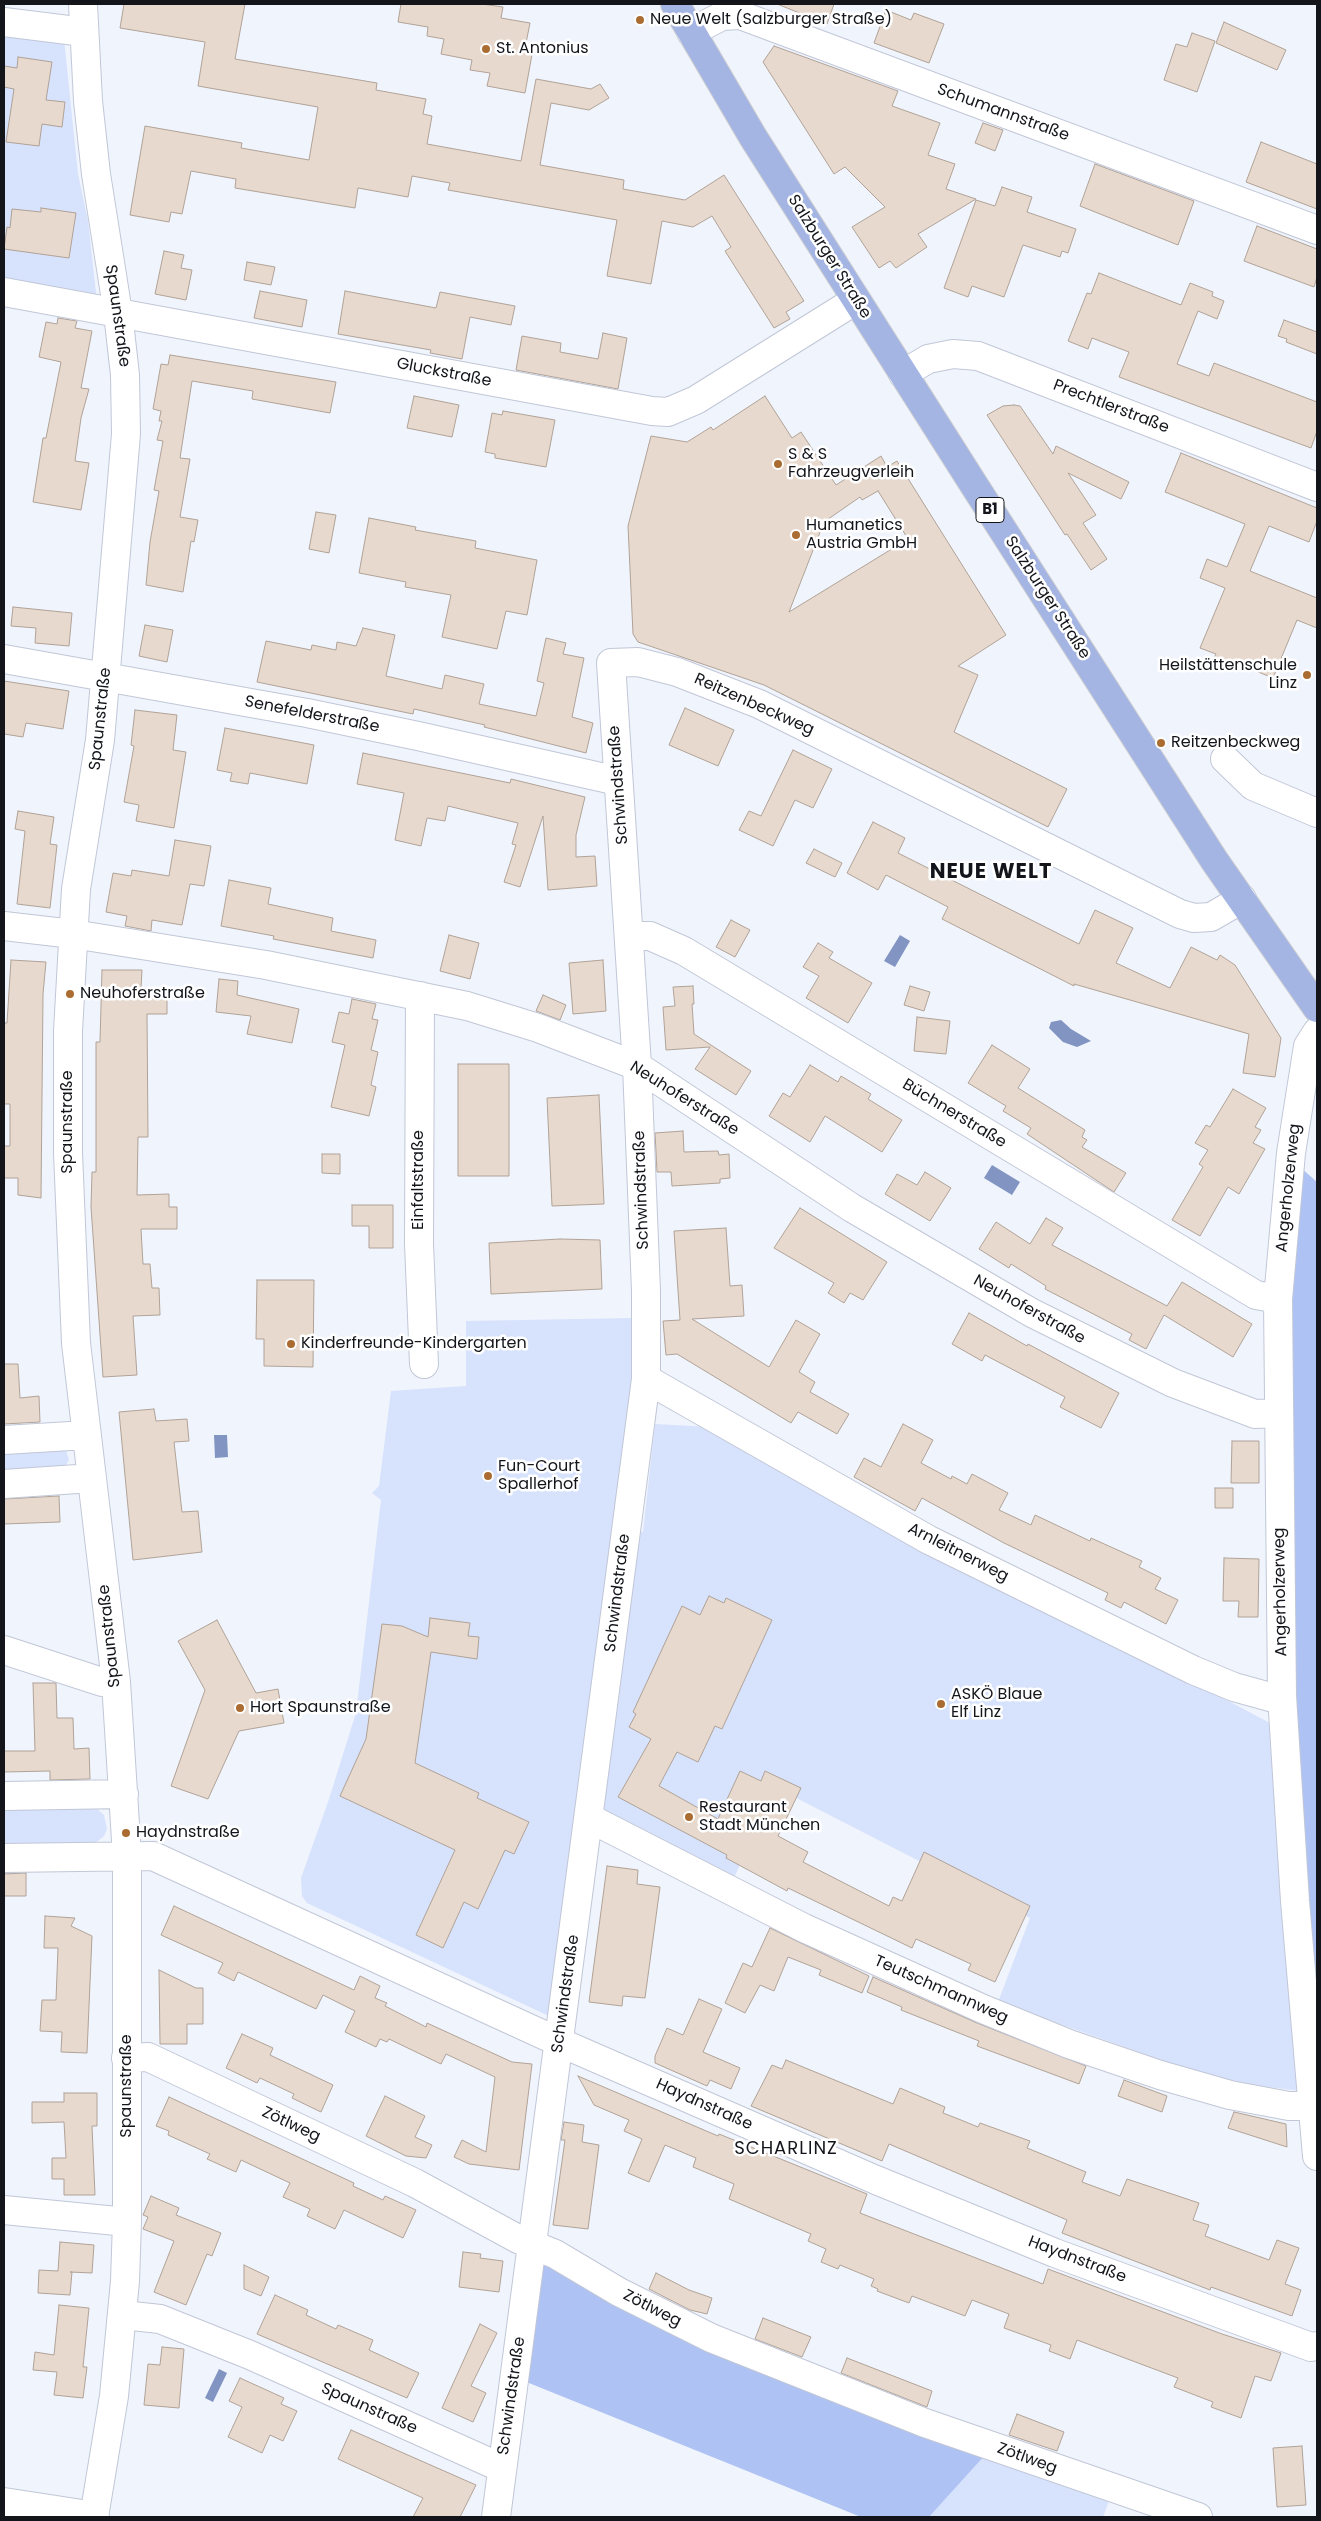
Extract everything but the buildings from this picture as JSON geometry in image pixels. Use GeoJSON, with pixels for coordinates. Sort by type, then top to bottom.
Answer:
{"type":"FeatureCollection","features":[{"type":"Feature","properties":{"kind":"main road","name":"Salzburger Straße"},"geometry":{"type":"LineString","coordinates":[[675,4],[753,137],[903,374],[1242,899],[1317,1008]]}},
{"type":"Feature","properties":{"kind":"street","name":"Spaunstraße"},"geometry":{"type":"LineString","coordinates":[[83,4],[96,174],[118,313],[125,375],[126,434],[100,740],[76,889],[68,1031],[70,1235],[76,1343],[116,1682],[127,1856],[127,2222],[123,2315],[114,2396],[94,2517]]}},
{"type":"Feature","properties":{"kind":"street","name":"Schumannstraße"},"geometry":{"type":"LineString","coordinates":[[690,32],[722,16],[740,15],[1317,230]]}},
{"type":"Feature","properties":{"kind":"street"},"geometry":{"type":"LineString","coordinates":[[4,22],[84,32]]}},
{"type":"Feature","properties":{"kind":"street","name":"Gluckstraße"},"geometry":{"type":"LineString","coordinates":[[4,292],[652,411],[668,412],[696,400],[856,300]]}},
{"type":"Feature","properties":{"kind":"street","name":"Prechtlerstraße"},"geometry":{"type":"LineString","coordinates":[[903,374],[928,359],[953,354],[978,356],[1317,487]]}},
{"type":"Feature","properties":{"kind":"street","name":"Senefelderstraße"},"geometry":{"type":"LineString","coordinates":[[4,660],[106,676],[418,736],[618,781]]}},
{"type":"Feature","properties":{"kind":"street","name":"Reitzenbeckweg"},"geometry":{"type":"LineString","coordinates":[[611,663],[638,662],[677,672],[759,704],[1180,914],[1194,918],[1211,918],[1242,899]]}},
{"type":"Feature","properties":{"kind":"street","name":"Schwindstraße"},"geometry":{"type":"LineString","coordinates":[[496,2517],[646,1379],[646,1291],[637,1066],[611,663]]}},
{"type":"Feature","properties":{"kind":"street"},"geometry":{"type":"LineString","coordinates":[[1225,759],[1253,786],[1317,813]]}},
{"type":"Feature","properties":{"kind":"street","name":"Neuhoferstraße"},"geometry":{"type":"LineString","coordinates":[[4,926],[73,934],[266,965],[467,1006],[538,1028],[637,1066],[852,1208],[1032,1313],[1113,1356],[1173,1383],[1255,1414],[1279,1413]]}},
{"type":"Feature","properties":{"kind":"street","name":"Büchnerstraße"},"geometry":{"type":"LineString","coordinates":[[629,936],[650,936],[684,952],[1256,1294],[1278,1299]]}},
{"type":"Feature","properties":{"kind":"street","name":"Einfaltstraße"},"geometry":{"type":"LineString","coordinates":[[420,996],[419,1244],[424,1364]]}},
{"type":"Feature","properties":{"kind":"street","name":"Angerholzerweg"},"geometry":{"type":"LineString","coordinates":[[1317,1032],[1308,1046],[1293,1145],[1278,1299],[1282,1696],[1295,1901],[1317,2156]]}},
{"type":"Feature","properties":{"kind":"street","name":"Arnleitnerweg"},"geometry":{"type":"LineString","coordinates":[[646,1379],[929,1540],[1193,1670],[1234,1687],[1270,1696],[1282,1696]]}},
{"type":"Feature","properties":{"kind":"street"},"geometry":{"type":"LineString","coordinates":[[4,1440],[87,1435]]}},
{"type":"Feature","properties":{"kind":"street"},"geometry":{"type":"LineString","coordinates":[[4,1484],[92,1478]]}},
{"type":"Feature","properties":{"kind":"street"},"geometry":{"type":"LineString","coordinates":[[4,1650],[102,1682],[116,1682]]}},
{"type":"Feature","properties":{"kind":"street"},"geometry":{"type":"LineString","coordinates":[[4,1796],[124,1794]]}},
{"type":"Feature","properties":{"kind":"street","name":"Teutschmannweg"},"geometry":{"type":"LineString","coordinates":[[589,1818],[804,1928],[983,2009],[1069,2044],[1160,2075],[1230,2095],[1289,2106],[1314,2106]]}},
{"type":"Feature","properties":{"kind":"street"},"geometry":{"type":"LineString","coordinates":[[4,1858],[127,1856]]}},
{"type":"Feature","properties":{"kind":"street","name":"Haydnstraße"},"geometry":{"type":"LineString","coordinates":[[127,1856],[153,1856],[559,2042],[876,2180],[1055,2253],[1311,2347],[1317,2346]]}},
{"type":"Feature","properties":{"kind":"street","name":"Zötlweg"},"geometry":{"type":"LineString","coordinates":[[126,2058],[148,2057],[415,2183],[533,2245],[555,2254],[664,2316],[711,2338],[780,2367],[1040,2464],[1198,2517]]}},
{"type":"Feature","properties":{"kind":"street"},"geometry":{"type":"LineString","coordinates":[[4,2210],[127,2222]]}},
{"type":"Feature","properties":{"kind":"street","name":"Spaunstraße"},"geometry":{"type":"LineString","coordinates":[[123,2315],[160,2319],[250,2356],[493,2464],[503,2465]]}},
{"type":"Feature","properties":{"kind":"street"},"geometry":{"type":"LineString","coordinates":[[4,2502],[94,2517]]}},
{"type":"Feature","properties":{"kind":"shaded area"},"geometry":{"type":"Polygon","coordinates":[[[4,29],[64,39],[78,174],[88,221],[97,302],[4,284],[4,29]]]}},
{"type":"Feature","properties":{"kind":"shaded area"},"geometry":{"type":"Polygon","coordinates":[[[900,935],[910,941],[895,967],[884,961],[900,935]]]}},
{"type":"Feature","properties":{"kind":"shaded area"},"geometry":{"type":"Polygon","coordinates":[[[1061,1020],[1071,1029],[1091,1041],[1077,1047],[1063,1042],[1049,1028],[1051,1022],[1061,1020]]]}},
{"type":"Feature","properties":{"kind":"shaded area"},"geometry":{"type":"Polygon","coordinates":[[[992,1165],[1020,1182],[1012,1195],[984,1178],[992,1165]]]}},
{"type":"Feature","properties":{"kind":"shaded area"},"geometry":{"type":"Polygon","coordinates":[[[1300,1167],[1317,1182],[1317,2052],[1293,1686],[1288,1280],[1300,1167]]]}},
{"type":"Feature","properties":{"kind":"shaded area"},"geometry":{"type":"Polygon","coordinates":[[[634,1318],[636,1375],[616,1528],[643,1532],[655,1424],[710,1427],[1270,1723],[1301,2091],[1245,2084],[1184,2068],[998,2002],[1030,1918],[775,1787],[734,1878],[580,1800],[551,2017],[307,1903],[302,1896],[301,1878],[328,1802],[356,1713],[381,1500],[372,1493],[379,1486],[391,1391],[466,1386],[466,1321],[634,1318]]]}},
{"type":"Feature","properties":{"kind":"shaded area"},"geometry":{"type":"Polygon","coordinates":[[[214,1435],[227,1435],[228,1457],[215,1458],[214,1435]]]}},
{"type":"Feature","properties":{"kind":"shaded area"},"geometry":{"type":"Polygon","coordinates":[[[4,1448],[66,1450],[69,1460],[64,1468],[4,1475],[4,1448]]]}},
{"type":"Feature","properties":{"kind":"shaded area"},"geometry":{"type":"Polygon","coordinates":[[[4,1806],[94,1806],[104,1815],[107,1829],[104,1836],[93,1845],[4,1846],[4,1806]]]}},
{"type":"Feature","properties":{"kind":"shaded area"},"geometry":{"type":"Polygon","coordinates":[[[546,2259],[987,2453],[929,2517],[861,2517],[524,2381],[538,2273],[546,2259]]]}},
{"type":"Feature","properties":{"kind":"shaded area"},"geometry":{"type":"Polygon","coordinates":[[[219,2369],[227,2373],[213,2402],[205,2398],[219,2369]]]}},
{"type":"Feature","properties":{"kind":"shaded area"},"geometry":{"type":"Polygon","coordinates":[[[987,2453],[1111,2495],[1103,2517],[929,2517],[987,2453]]]}},
{"type":"Feature","properties":{"kind":"place","name":"Neue Welt (Salzburger Straße)"},"geometry":{"type":"Point","coordinates":[640,20]}},
{"type":"Feature","properties":{"kind":"place","name":"St. Antonius"},"geometry":{"type":"Point","coordinates":[486,49]}},
{"type":"Feature","properties":{"kind":"place","name":"S & S Fahrzeugverleih"},"geometry":{"type":"Point","coordinates":[778,464]}},
{"type":"Feature","properties":{"kind":"place","name":"Humanetics Austria GmbH"},"geometry":{"type":"Point","coordinates":[796,535]}},
{"type":"Feature","properties":{"kind":"place","name":"Heilstättenschule Linz"},"geometry":{"type":"Point","coordinates":[1307,675]}},
{"type":"Feature","properties":{"kind":"place","name":"Reitzenbeckweg"},"geometry":{"type":"Point","coordinates":[1161,743]}},
{"type":"Feature","properties":{"kind":"place","name":"Neuhoferstraße"},"geometry":{"type":"Point","coordinates":[70,994]}},
{"type":"Feature","properties":{"kind":"place","name":"Kinderfreunde-Kindergarten"},"geometry":{"type":"Point","coordinates":[291,1344]}},
{"type":"Feature","properties":{"kind":"place","name":"Fun-Court Spallerhof"},"geometry":{"type":"Point","coordinates":[488,1476]}},
{"type":"Feature","properties":{"kind":"place","name":"ASKÖ Blaue Elf Linz"},"geometry":{"type":"Point","coordinates":[941,1704]}},
{"type":"Feature","properties":{"kind":"place","name":"Hort Spaunstraße"},"geometry":{"type":"Point","coordinates":[240,1708]}},
{"type":"Feature","properties":{"kind":"place","name":"Restaurant Stadt München"},"geometry":{"type":"Point","coordinates":[689,1817]}},
{"type":"Feature","properties":{"kind":"place","name":"Haydnstraße"},"geometry":{"type":"Point","coordinates":[126,1833]}},
{"type":"Feature","properties":{"kind":"district","name":"NEUE WELT"},"geometry":{"type":"Point","coordinates":[991,873]}},
{"type":"Feature","properties":{"kind":"district","name":"SCHARLINZ"},"geometry":{"type":"Point","coordinates":[786,2149]}}]}
